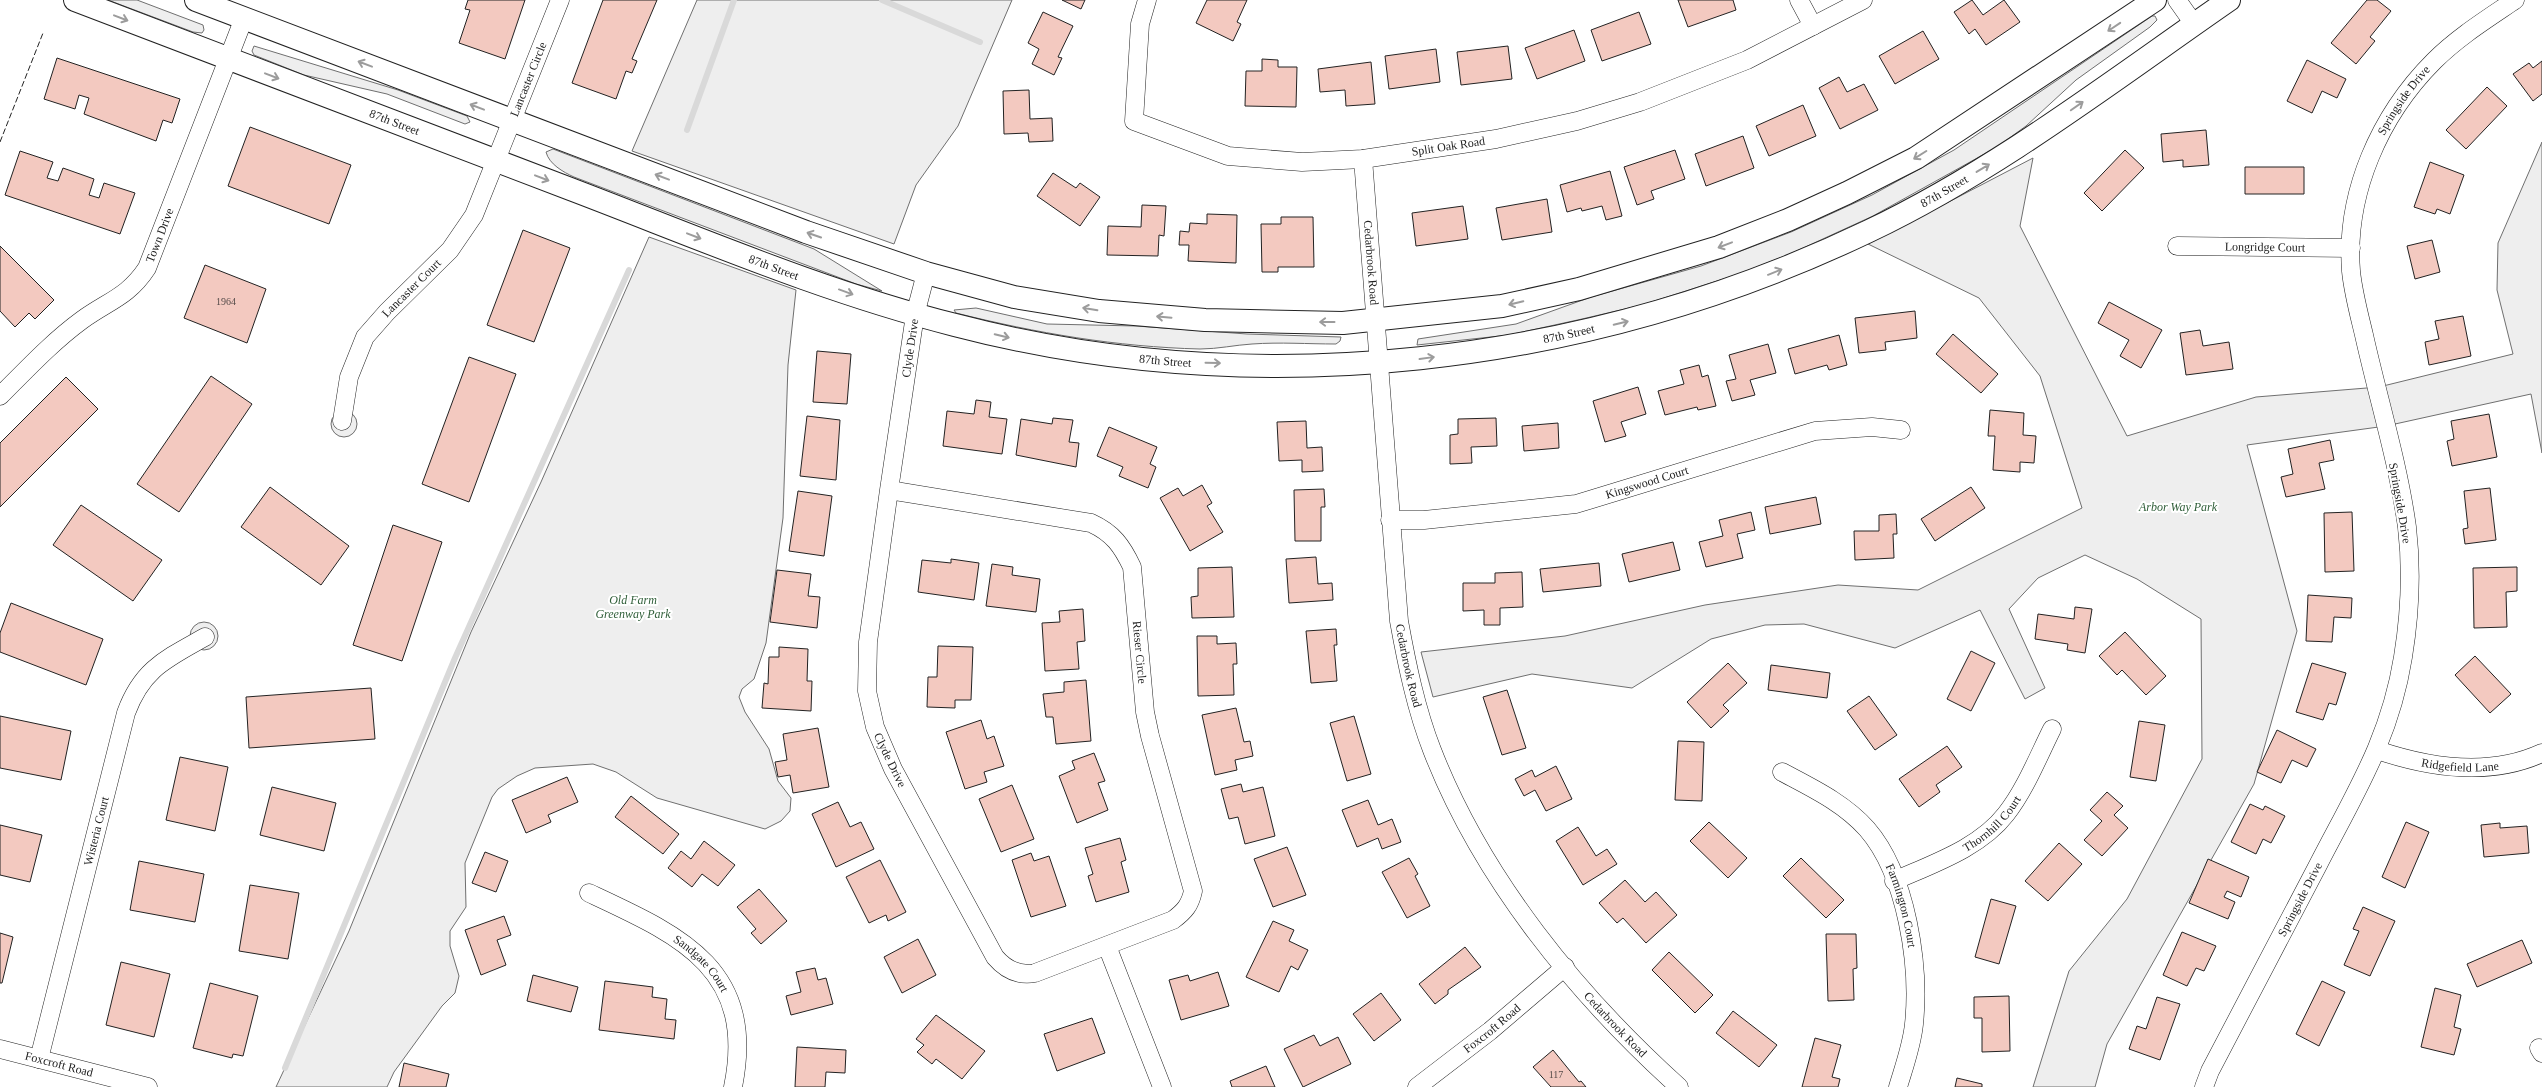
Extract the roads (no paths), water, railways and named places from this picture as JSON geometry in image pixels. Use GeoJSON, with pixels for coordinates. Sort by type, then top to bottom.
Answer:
{"type":"FeatureCollection","features":[{"type":"Feature","properties":{"kind":"street","name":"87th Street"},"geometry":{"type":"LineString","coordinates":[[75,0],[759,261],[915,315],[1018,340],[1099,354],[1203,363],[1378,363],[1501,348],[1637,319],[1751,282],[1811,258],[1929,201],[1981,169],[2229,0]]}},
{"type":"Feature","properties":{"kind":"street"},"geometry":{"type":"LineString","coordinates":[[196,0],[806,232],[926,273],[1014,297],[1099,311],[1205,320],[1326,322],[1376,320],[1502,306],[1579,288],[1719,247],[1788,220],[1916,158],[2155,0]]}},
{"type":"Feature","properties":{"kind":"street","name":"Lancaster Circle"},"geometry":{"type":"LineString","coordinates":[[496,161],[560,0]]}},
{"type":"Feature","properties":{"kind":"street","name":"Split Oak Road"},"geometry":{"type":"LineString","coordinates":[[1147,0],[1140,24],[1134,120],[1240,158],[1302,162],[1363,159],[1496,140],[1577,121],[1640,102],[1748,60],[1862,0]]}},
{"type":"Feature","properties":{"kind":"street"},"geometry":{"type":"LineString","coordinates":[[1799,0],[1813,26]]}},
{"type":"Feature","properties":{"kind":"street"},"geometry":{"type":"LineString","coordinates":[[2178,0],[2194,24]]}},
{"type":"Feature","properties":{"kind":"street","name":"Springside Drive"},"geometry":{"type":"LineString","coordinates":[[2204,1087],[2210,1071],[2368,773],[2378,750],[2395,698],[2404,653],[2409,606],[2409,552],[2402,498],[2351,272],[2351,248],[2356,207],[2366,167],[2378,139],[2400,102],[2416,81],[2449,47],[2515,0]]}},
{"type":"Feature","properties":{"kind":"street","name":"Town Drive"},"geometry":{"type":"LineString","coordinates":[[0,396],[55,342],[82,320],[130,290],[147,268],[244,18]]}},
{"type":"Feature","properties":{"kind":"street","name":"Cedarbrook Road"},"geometry":{"type":"LineString","coordinates":[[1363,159],[1399,621],[1409,675],[1431,748],[1449,791],[1490,866],[1548,949],[1646,1056],[1679,1087]]}},
{"type":"Feature","properties":{"kind":"street","name":"Lancaster Court"},"geometry":{"type":"LineString","coordinates":[[342,421],[349,376],[365,337],[461,236],[474,215],[496,161]]}},
{"type":"Feature","properties":{"kind":"street","name":"Longridge Court"},"geometry":{"type":"LineString","coordinates":[[2177,246],[2351,248]]}},
{"type":"Feature","properties":{"kind":"street","name":"Clyde Drive"},"geometry":{"type":"LineString","coordinates":[[926,273],[915,315],[868,642],[867,691],[875,727],[893,769],[1000,963],[1016,973],[1025,975],[1107,946]]}},
{"type":"Feature","properties":{"kind":"street","name":"Kingswood Court"},"geometry":{"type":"LineString","coordinates":[[1390,520],[1443,518],[1576,504],[1815,431],[1872,427],[1901,430]]}},
{"type":"Feature","properties":{"kind":"street","name":"Rieser Circle"},"geometry":{"type":"LineString","coordinates":[[889,490],[1091,524],[1111,534],[1125,552],[1132,567],[1145,712],[1192,891],[1190,903],[1184,912],[1173,920],[1107,946]]}},
{"type":"Feature","properties":{"kind":"street","name":"Wisteria Court"},"geometry":{"type":"LineString","coordinates":[[39,1059],[126,713],[133,694],[158,664],[205,637]]}},
{"type":"Feature","properties":{"kind":"street","name":"Thornhill Court"},"geometry":{"type":"LineString","coordinates":[[1894,881],[1966,847],[1995,826],[2011,806],[2052,729]]}},
{"type":"Feature","properties":{"kind":"street","name":"Ridgefield Lane"},"geometry":{"type":"LineString","coordinates":[[2378,750],[2401,758],[2448,767],[2466,768],[2492,766],[2542,753]]}},
{"type":"Feature","properties":{"kind":"street","name":"Farmington Court"},"geometry":{"type":"LineString","coordinates":[[1782,772],[1847,811],[1868,831],[1886,861],[1894,881],[1903,906],[1915,961],[1916,989],[1914,1026],[1898,1087]]}},
{"type":"Feature","properties":{"kind":"street","name":"Sandgate Court"},"geometry":{"type":"LineString","coordinates":[[588,893],[677,937],[700,956],[713,972],[732,1009],[736,1027],[737,1065],[733,1087]]}},
{"type":"Feature","properties":{"kind":"street"},"geometry":{"type":"LineString","coordinates":[[1107,946],[1162,1087]]}},
{"type":"Feature","properties":{"kind":"street","name":"Foxcroft Road"},"geometry":{"type":"LineString","coordinates":[[1416,1087],[1490,1031],[1565,967]]}},
{"type":"Feature","properties":{"kind":"street","name":"Foxcroft Road"},"geometry":{"type":"LineString","coordinates":[[0,1049],[148,1087]]}},
{"type":"Feature","properties":{"kind":"waterway"},"geometry":{"type":"LineString","coordinates":[[687,130],[734,0]]}},
{"type":"Feature","properties":{"kind":"waterway"},"geometry":{"type":"LineString","coordinates":[[882,0],[980,42]]}},
{"type":"Feature","properties":{"kind":"waterway"},"geometry":{"type":"LineString","coordinates":[[285,1068],[455,658],[629,270]]}},
{"type":"Feature","properties":{"kind":"park label","name":"Arbor Way Park"},"geometry":{"type":"Point","coordinates":[2178,507]}},
{"type":"Feature","properties":{"kind":"park label","name":"Old Farm Greenway Park"},"geometry":{"type":"Point","coordinates":[633,607]}}]}
